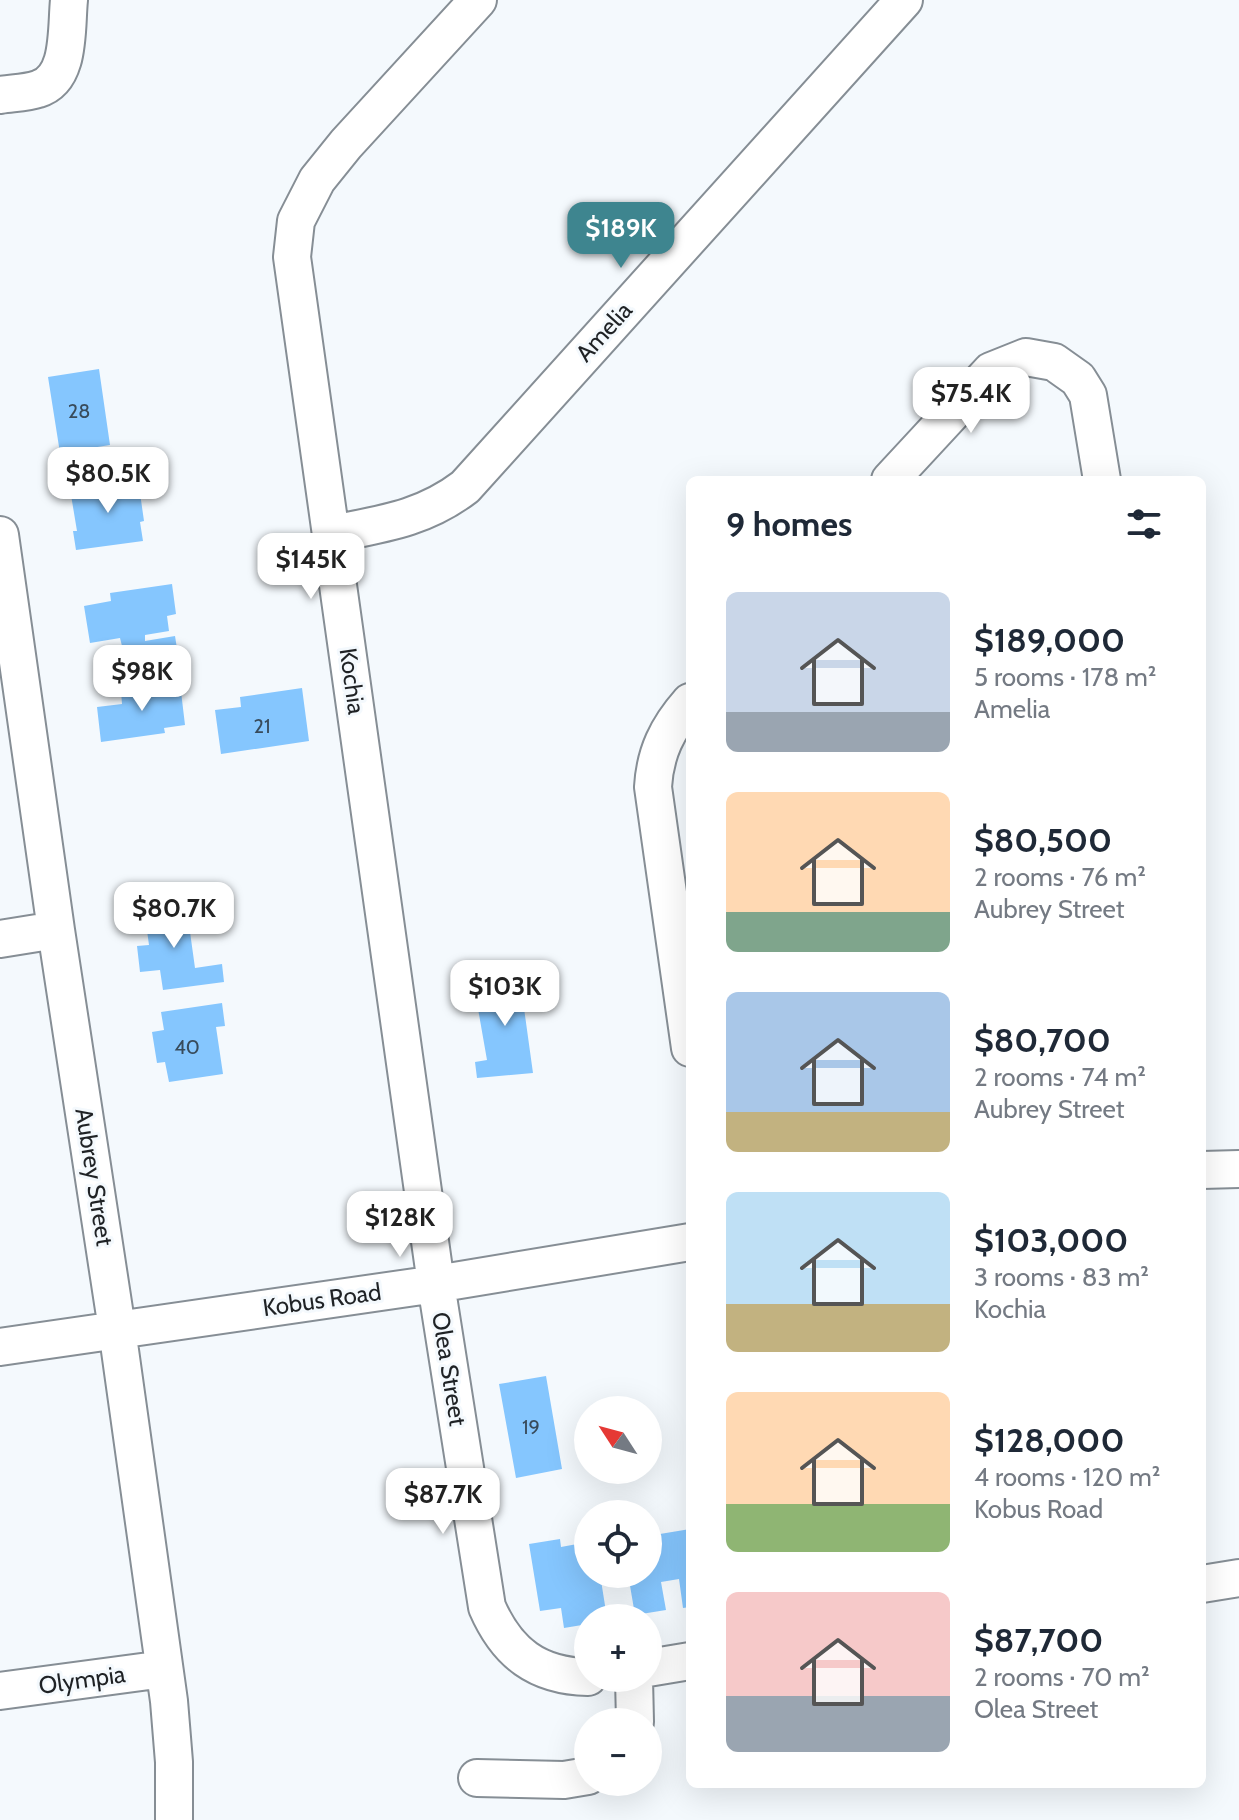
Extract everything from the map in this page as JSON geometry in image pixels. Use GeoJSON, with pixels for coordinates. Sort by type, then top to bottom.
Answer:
{"type":"FeatureCollection","features":[{"type":"Feature","properties":{"kind":"street"},"geometry":{"type":"LineString","coordinates":[[0,95],[36,90],[56,76],[62,66],[69,0]]}},
{"type":"Feature","properties":{"kind":"street","name":"Kochia"},"geometry":{"type":"LineString","coordinates":[[436,1284],[292,257],[296,221],[317,180],[478,0]]}},
{"type":"Feature","properties":{"kind":"street","name":"Amelia"},"geometry":{"type":"LineString","coordinates":[[332,534],[420,514],[442,504],[465,487],[904,0]]}},
{"type":"Feature","properties":{"kind":"street"},"geometry":{"type":"LineString","coordinates":[[894,476],[991,371],[1026,357],[1054,362],[1078,379],[1088,395],[1101,476]]}},
{"type":"Feature","properties":{"kind":"street","name":"Aubrey Street"},"geometry":{"type":"LineString","coordinates":[[1,553],[117,1329],[164,1669],[174,1762],[174,1820]]}},
{"type":"Feature","properties":{"kind":"street"},"geometry":{"type":"LineString","coordinates":[[686,707],[669,727],[654,767],[653,787],[679,903],[686,995]]}},
{"type":"Feature","properties":{"kind":"street"},"geometry":{"type":"LineString","coordinates":[[0,939],[56,930]]}},
{"type":"Feature","properties":{"kind":"street"},"geometry":{"type":"LineString","coordinates":[[1206,1170],[1239,1169]]}},
{"type":"Feature","properties":{"kind":"street","name":"Kobus Road"},"geometry":{"type":"LineString","coordinates":[[0,1347],[436,1284],[686,1243]]}},
{"type":"Feature","properties":{"kind":"street","name":"Olea Street"},"geometry":{"type":"LineString","coordinates":[[436,1284],[487,1607],[496,1628],[510,1646],[536,1666],[563,1676],[574,1676]]}},
{"type":"Feature","properties":{"kind":"street"},"geometry":{"type":"LineString","coordinates":[[1206,1583],[1239,1578]]}},
{"type":"Feature","properties":{"kind":"street"},"geometry":{"type":"LineString","coordinates":[[662,1666],[686,1662]]}},
{"type":"Feature","properties":{"kind":"street","name":"Olympia"},"geometry":{"type":"LineString","coordinates":[[0,1691],[164,1669]]}},
{"type":"Feature","properties":{"kind":"street"},"geometry":{"type":"LineString","coordinates":[[477,1778],[574,1778]]}},
{"type":"Feature","properties":{"kind":"building"},"geometry":{"type":"Polygon","coordinates":[[[99,369],[110,445],[60,453],[48,377],[99,369]]]}},
{"type":"Feature","properties":{"kind":"building"},"geometry":{"type":"Polygon","coordinates":[[[138,479],[144,521],[140,522],[143,541],[76,550],[73,531],[77,531],[70,489],[138,479]]]}},
{"type":"Feature","properties":{"kind":"building"},"geometry":{"type":"Polygon","coordinates":[[[172,584],[176,614],[167,616],[169,631],[145,635],[145,641],[175,636],[179,661],[109,672],[106,648],[122,646],[120,638],[90,643],[84,606],[111,601],[110,593],[172,584]]]}},
{"type":"Feature","properties":{"kind":"building"},"geometry":{"type":"Polygon","coordinates":[[[180,683],[185,725],[164,728],[165,733],[101,742],[97,707],[122,704],[121,691],[180,683]]]}},
{"type":"Feature","properties":{"kind":"building"},"geometry":{"type":"Polygon","coordinates":[[[302,688],[309,741],[221,754],[215,710],[241,707],[240,697],[302,688]]]}},
{"type":"Feature","properties":{"kind":"building"},"geometry":{"type":"Polygon","coordinates":[[[186,903],[195,968],[222,964],[224,982],[163,990],[160,970],[140,972],[137,946],[149,945],[144,909],[186,903]]]}},
{"type":"Feature","properties":{"kind":"building"},"geometry":{"type":"Polygon","coordinates":[[[518,965],[533,1073],[477,1078],[475,1062],[487,1060],[477,1003],[489,1000],[488,982],[497,980],[504,967],[518,965]]]}},
{"type":"Feature","properties":{"kind":"building"},"geometry":{"type":"Polygon","coordinates":[[[222,1003],[225,1026],[216,1027],[223,1074],[169,1082],[165,1062],[157,1063],[152,1032],[164,1030],[161,1012],[222,1003]]]}},
{"type":"Feature","properties":{"kind":"building"},"geometry":{"type":"Polygon","coordinates":[[[546,1376],[562,1469],[516,1478],[499,1384],[546,1376]]]}},
{"type":"Feature","properties":{"kind":"building"},"geometry":{"type":"Polygon","coordinates":[[[686,1530],[686,1608],[683,1608],[679,1579],[662,1582],[662,1534],[686,1530]]]}},
{"type":"Feature","properties":{"kind":"building"},"geometry":{"type":"Polygon","coordinates":[[[560,1539],[561,1547],[574,1545],[574,1588],[602,1588],[605,1604],[574,1604],[574,1626],[564,1628],[561,1608],[540,1611],[529,1544],[560,1539]]]}},
{"type":"Feature","properties":{"kind":"building"},"geometry":{"type":"Polygon","coordinates":[[[630,1588],[662,1588],[666,1610],[662,1611],[662,1604],[633,1604],[630,1588]]]}}]}
